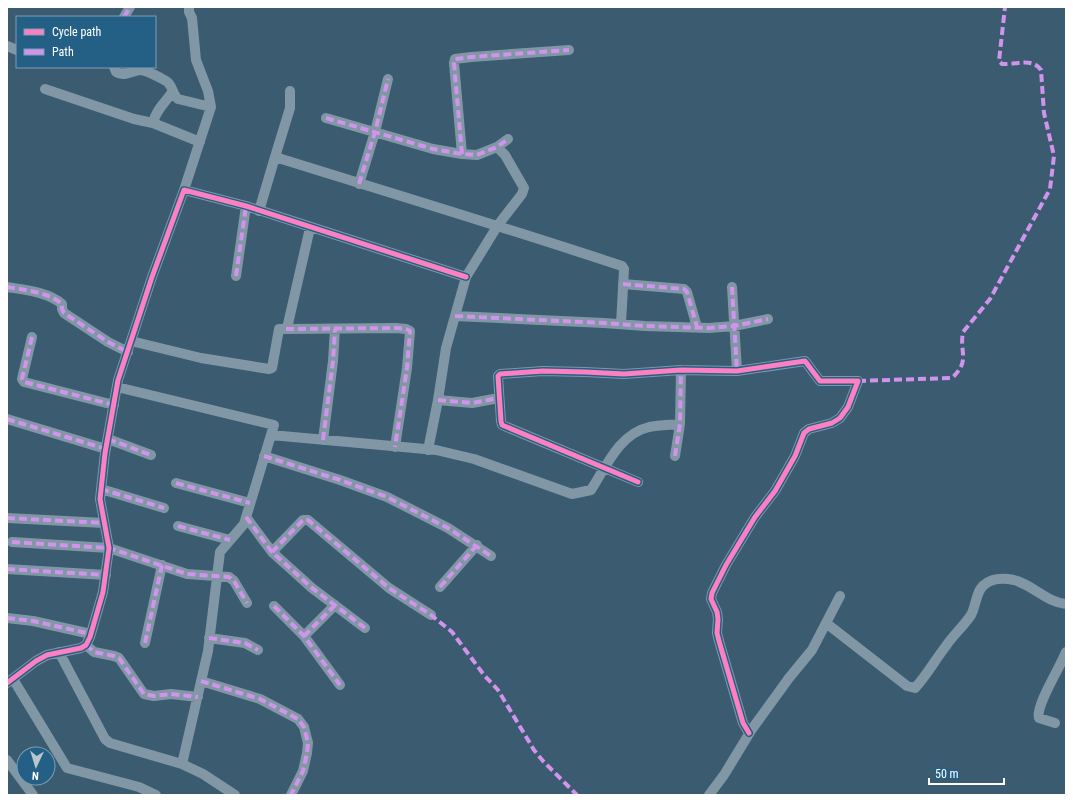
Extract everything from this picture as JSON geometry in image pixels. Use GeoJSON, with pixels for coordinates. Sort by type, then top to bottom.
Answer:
{"type":"FeatureCollection","features":[{"type":"Feature","properties":{"kind":"street"},"geometry":{"type":"LineString","coordinates":[[125,16],[130,7]]}},
{"type":"Feature","properties":{"kind":"street"},"geometry":{"type":"LineString","coordinates":[[156,795],[139,787],[66,768],[10,681],[36,661],[47,655],[81,648],[86,645],[91,634],[103,592],[109,548],[100,499],[107,444],[118,380],[211,108],[208,91],[196,60],[192,18],[189,12],[189,7]]}},
{"type":"Feature","properties":{"kind":"street"},"geometry":{"type":"LineString","coordinates":[[462,154],[454,63],[456,60],[471,57],[569,50]]}},
{"type":"Feature","properties":{"kind":"street"},"geometry":{"type":"LineString","coordinates":[[115,70],[121,74],[140,70],[146,71],[167,81],[174,96],[178,99],[211,108]]}},
{"type":"Feature","properties":{"kind":"street"},"geometry":{"type":"LineString","coordinates":[[359,184],[375,132],[388,79]]}},
{"type":"Feature","properties":{"kind":"street"},"geometry":{"type":"LineString","coordinates":[[45,90],[153,124],[200,142]]}},
{"type":"Feature","properties":{"kind":"street"},"geometry":{"type":"LineString","coordinates":[[153,124],[158,109],[167,100],[172,91]]}},
{"type":"Feature","properties":{"kind":"street"},"geometry":{"type":"LineString","coordinates":[[259,211],[290,108],[290,91]]}},
{"type":"Feature","properties":{"kind":"street"},"geometry":{"type":"LineString","coordinates":[[326,118],[433,149],[462,154],[477,155],[497,147],[508,139]]}},
{"type":"Feature","properties":{"kind":"street"},"geometry":{"type":"LineString","coordinates":[[428,450],[446,348],[466,277],[498,225],[522,194],[524,188],[505,155],[497,147]]}},
{"type":"Feature","properties":{"kind":"street"},"geometry":{"type":"LineString","coordinates":[[275,157],[359,184],[498,225],[622,266],[624,269],[621,324]]}},
{"type":"Feature","properties":{"kind":"street"},"geometry":{"type":"LineString","coordinates":[[184,190],[246,206],[310,228],[466,277]]}},
{"type":"Feature","properties":{"kind":"street"},"geometry":{"type":"LineString","coordinates":[[236,276],[246,206]]}},
{"type":"Feature","properties":{"kind":"street"},"geometry":{"type":"LineString","coordinates":[[286,328],[310,228]]}},
{"type":"Feature","properties":{"kind":"street"},"geometry":{"type":"LineString","coordinates":[[623,284],[684,289],[687,292],[697,327]]}},
{"type":"Feature","properties":{"kind":"street"},"geometry":{"type":"LineString","coordinates":[[7,287],[45,295],[58,300],[62,304],[64,313],[108,342],[128,352]]}},
{"type":"Feature","properties":{"kind":"street"},"geometry":{"type":"LineString","coordinates":[[732,287],[737,371]]}},
{"type":"Feature","properties":{"kind":"street"},"geometry":{"type":"LineString","coordinates":[[455,316],[645,326],[697,327],[734,326],[768,319]]}},
{"type":"Feature","properties":{"kind":"street"},"geometry":{"type":"LineString","coordinates":[[131,341],[201,358],[269,369],[272,368],[279,329],[406,329],[410,331],[407,368],[395,447]]}},
{"type":"Feature","properties":{"kind":"street"},"geometry":{"type":"LineString","coordinates":[[323,440],[335,329]]}},
{"type":"Feature","properties":{"kind":"street"},"geometry":{"type":"LineString","coordinates":[[32,337],[22,378],[24,382],[114,405]]}},
{"type":"Feature","properties":{"kind":"street"},"geometry":{"type":"LineString","coordinates":[[638,482],[502,425],[498,376],[500,374],[544,371],[624,374],[681,370],[737,371],[805,361],[820,382],[858,381],[848,407],[840,418],[832,423],[809,429],[804,432],[795,456],[775,491],[755,517],[726,565],[712,592],[711,599],[717,612],[718,619],[718,641],[743,723],[749,733]]}},
{"type":"Feature","properties":{"kind":"street"},"geometry":{"type":"LineString","coordinates":[[675,456],[680,424],[681,370]]}},
{"type":"Feature","properties":{"kind":"street"},"geometry":{"type":"LineString","coordinates":[[117,387],[274,425],[244,524],[220,552],[209,638],[198,697],[182,764]]}},
{"type":"Feature","properties":{"kind":"street"},"geometry":{"type":"LineString","coordinates":[[438,400],[472,403],[499,398]]}},
{"type":"Feature","properties":{"kind":"street"},"geometry":{"type":"LineString","coordinates":[[7,419],[151,455]]}},
{"type":"Feature","properties":{"kind":"street"},"geometry":{"type":"LineString","coordinates":[[271,435],[428,450],[474,459],[572,494],[591,490],[620,444],[632,434],[648,427],[680,424]]}},
{"type":"Feature","properties":{"kind":"street"},"geometry":{"type":"LineString","coordinates":[[264,456],[340,480],[386,497],[448,528],[491,556]]}},
{"type":"Feature","properties":{"kind":"street"},"geometry":{"type":"LineString","coordinates":[[176,483],[250,503]]}},
{"type":"Feature","properties":{"kind":"street"},"geometry":{"type":"LineString","coordinates":[[101,489],[164,508]]}},
{"type":"Feature","properties":{"kind":"street"},"geometry":{"type":"LineString","coordinates":[[246,517],[272,552],[312,588],[365,628]]}},
{"type":"Feature","properties":{"kind":"street"},"geometry":{"type":"LineString","coordinates":[[7,518],[104,523]]}},
{"type":"Feature","properties":{"kind":"street"},"geometry":{"type":"LineString","coordinates":[[272,552],[304,520],[308,520],[389,588],[431,615]]}},
{"type":"Feature","properties":{"kind":"street"},"geometry":{"type":"LineString","coordinates":[[178,526],[230,540]]}},
{"type":"Feature","properties":{"kind":"street"},"geometry":{"type":"LineString","coordinates":[[12,542],[109,548],[187,574],[230,577],[234,580],[247,603]]}},
{"type":"Feature","properties":{"kind":"street"},"geometry":{"type":"LineString","coordinates":[[440,587],[477,546]]}},
{"type":"Feature","properties":{"kind":"street"},"geometry":{"type":"LineString","coordinates":[[145,643],[162,566]]}},
{"type":"Feature","properties":{"kind":"street"},"geometry":{"type":"LineString","coordinates":[[7,568],[106,575]]}},
{"type":"Feature","properties":{"kind":"street"},"geometry":{"type":"LineString","coordinates":[[826,623],[907,686],[915,688],[946,645],[971,616],[980,590],[984,585],[992,580],[1014,580],[1045,598],[1058,603],[1066,604]]}},
{"type":"Feature","properties":{"kind":"street"},"geometry":{"type":"LineString","coordinates":[[709,795],[724,775],[749,733],[789,678],[812,650],[840,596]]}},
{"type":"Feature","properties":{"kind":"street"},"geometry":{"type":"LineString","coordinates":[[304,636],[335,605]]}},
{"type":"Feature","properties":{"kind":"street"},"geometry":{"type":"LineString","coordinates":[[274,606],[304,636],[340,685]]}},
{"type":"Feature","properties":{"kind":"street"},"geometry":{"type":"LineString","coordinates":[[7,618],[33,621],[91,634]]}},
{"type":"Feature","properties":{"kind":"street"},"geometry":{"type":"LineString","coordinates":[[209,638],[245,643],[258,650]]}},
{"type":"Feature","properties":{"kind":"street"},"geometry":{"type":"LineString","coordinates":[[86,645],[94,652],[119,658],[144,694],[154,696],[171,694],[198,697]]}},
{"type":"Feature","properties":{"kind":"street"},"geometry":{"type":"LineString","coordinates":[[60,652],[105,739],[110,743],[182,764],[202,774],[235,795]]}},
{"type":"Feature","properties":{"kind":"street"},"geometry":{"type":"LineString","coordinates":[[1055,723],[1039,718],[1038,715],[1043,697],[1066,652]]}},
{"type":"Feature","properties":{"kind":"street"},"geometry":{"type":"LineString","coordinates":[[201,681],[260,699],[298,719],[304,727],[308,743],[302,771],[291,795]]}},
{"type":"Feature","properties":{"kind":"street"},"geometry":{"type":"LineString","coordinates":[[7,760],[33,795]]}},
{"type":"Feature","properties":{"kind":"marked path"},"geometry":{"type":"LineString","coordinates":[[125,16],[130,7]]}},
{"type":"Feature","properties":{"kind":"marked path"},"geometry":{"type":"LineString","coordinates":[[858,381],[952,378],[958,372],[963,361],[963,332],[990,299],[1050,189],[1054,156],[1044,113],[1041,70],[1033,64],[1023,62],[1002,64],[999,61],[1005,7]]}},
{"type":"Feature","properties":{"kind":"marked path"},"geometry":{"type":"LineString","coordinates":[[462,154],[454,63],[455,59],[569,50]]}},
{"type":"Feature","properties":{"kind":"marked path"},"geometry":{"type":"LineString","coordinates":[[359,184],[375,132],[388,79]]}},
{"type":"Feature","properties":{"kind":"marked path"},"geometry":{"type":"LineString","coordinates":[[326,118],[433,149],[462,154],[477,155],[497,147],[508,139]]}},
{"type":"Feature","properties":{"kind":"marked path"},"geometry":{"type":"LineString","coordinates":[[236,276],[246,206]]}},
{"type":"Feature","properties":{"kind":"marked path"},"geometry":{"type":"LineString","coordinates":[[623,284],[684,289],[687,292],[697,327]]}},
{"type":"Feature","properties":{"kind":"marked path"},"geometry":{"type":"LineString","coordinates":[[7,287],[36,292],[56,300],[62,304],[64,313],[108,342],[128,352]]}},
{"type":"Feature","properties":{"kind":"marked path"},"geometry":{"type":"LineString","coordinates":[[732,287],[737,371]]}},
{"type":"Feature","properties":{"kind":"marked path"},"geometry":{"type":"LineString","coordinates":[[455,316],[709,328],[734,326],[768,319]]}},
{"type":"Feature","properties":{"kind":"marked path"},"geometry":{"type":"LineString","coordinates":[[286,329],[396,328],[410,331],[407,368],[395,447]]}},
{"type":"Feature","properties":{"kind":"marked path"},"geometry":{"type":"LineString","coordinates":[[323,440],[333,361],[335,329]]}},
{"type":"Feature","properties":{"kind":"marked path"},"geometry":{"type":"LineString","coordinates":[[32,337],[22,379],[24,382],[114,405]]}},
{"type":"Feature","properties":{"kind":"marked path"},"geometry":{"type":"LineString","coordinates":[[675,456],[680,424],[681,370]]}},
{"type":"Feature","properties":{"kind":"marked path"},"geometry":{"type":"LineString","coordinates":[[438,400],[472,403],[499,398]]}},
{"type":"Feature","properties":{"kind":"marked path"},"geometry":{"type":"LineString","coordinates":[[7,419],[106,449]]}},
{"type":"Feature","properties":{"kind":"marked path"},"geometry":{"type":"LineString","coordinates":[[108,439],[151,455]]}},
{"type":"Feature","properties":{"kind":"marked path"},"geometry":{"type":"LineString","coordinates":[[264,456],[340,480],[387,497],[448,528],[491,556]]}},
{"type":"Feature","properties":{"kind":"marked path"},"geometry":{"type":"LineString","coordinates":[[176,483],[250,503]]}},
{"type":"Feature","properties":{"kind":"marked path"},"geometry":{"type":"LineString","coordinates":[[101,489],[164,508]]}},
{"type":"Feature","properties":{"kind":"marked path"},"geometry":{"type":"LineString","coordinates":[[246,517],[272,552],[312,588],[365,628]]}},
{"type":"Feature","properties":{"kind":"marked path"},"geometry":{"type":"LineString","coordinates":[[7,518],[104,523]]}},
{"type":"Feature","properties":{"kind":"marked path"},"geometry":{"type":"LineString","coordinates":[[272,552],[303,520],[308,520],[389,588],[431,615],[452,632],[484,675],[498,690],[534,750],[577,795]]}},
{"type":"Feature","properties":{"kind":"marked path"},"geometry":{"type":"LineString","coordinates":[[178,526],[230,540]]}},
{"type":"Feature","properties":{"kind":"marked path"},"geometry":{"type":"LineString","coordinates":[[12,542],[109,548],[187,574],[229,577],[234,581],[247,603]]}},
{"type":"Feature","properties":{"kind":"marked path"},"geometry":{"type":"LineString","coordinates":[[440,587],[477,545]]}},
{"type":"Feature","properties":{"kind":"marked path"},"geometry":{"type":"LineString","coordinates":[[145,643],[162,565]]}},
{"type":"Feature","properties":{"kind":"marked path"},"geometry":{"type":"LineString","coordinates":[[7,569],[106,575]]}},
{"type":"Feature","properties":{"kind":"marked path"},"geometry":{"type":"LineString","coordinates":[[304,636],[335,605]]}},
{"type":"Feature","properties":{"kind":"marked path"},"geometry":{"type":"LineString","coordinates":[[274,606],[304,636],[340,685]]}},
{"type":"Feature","properties":{"kind":"marked path"},"geometry":{"type":"LineString","coordinates":[[7,618],[33,621],[91,634]]}},
{"type":"Feature","properties":{"kind":"marked path"},"geometry":{"type":"LineString","coordinates":[[209,638],[245,643],[258,650]]}},
{"type":"Feature","properties":{"kind":"marked path"},"geometry":{"type":"LineString","coordinates":[[86,645],[94,652],[119,658],[144,694],[154,696],[171,694],[198,697]]}},
{"type":"Feature","properties":{"kind":"marked path"},"geometry":{"type":"LineString","coordinates":[[201,681],[260,699],[298,719],[304,727],[308,743],[303,771],[291,795]]}},
{"type":"Feature","properties":{"kind":"cycle path"},"geometry":{"type":"LineString","coordinates":[[7,683],[36,661],[47,655],[81,648],[86,645],[90,637],[103,592],[109,548],[100,499],[105,453],[118,380],[152,277],[184,190],[246,206],[466,277]]}},
{"type":"Feature","properties":{"kind":"cycle path"},"geometry":{"type":"LineString","coordinates":[[638,482],[502,425],[498,376],[500,374],[543,371],[624,374],[681,370],[737,371],[805,361],[820,381],[858,381],[848,407],[840,418],[832,423],[809,429],[804,433],[795,456],[775,491],[755,517],[726,565],[712,593],[711,599],[717,612],[717,633],[719,641],[743,723],[749,733]]}}]}
